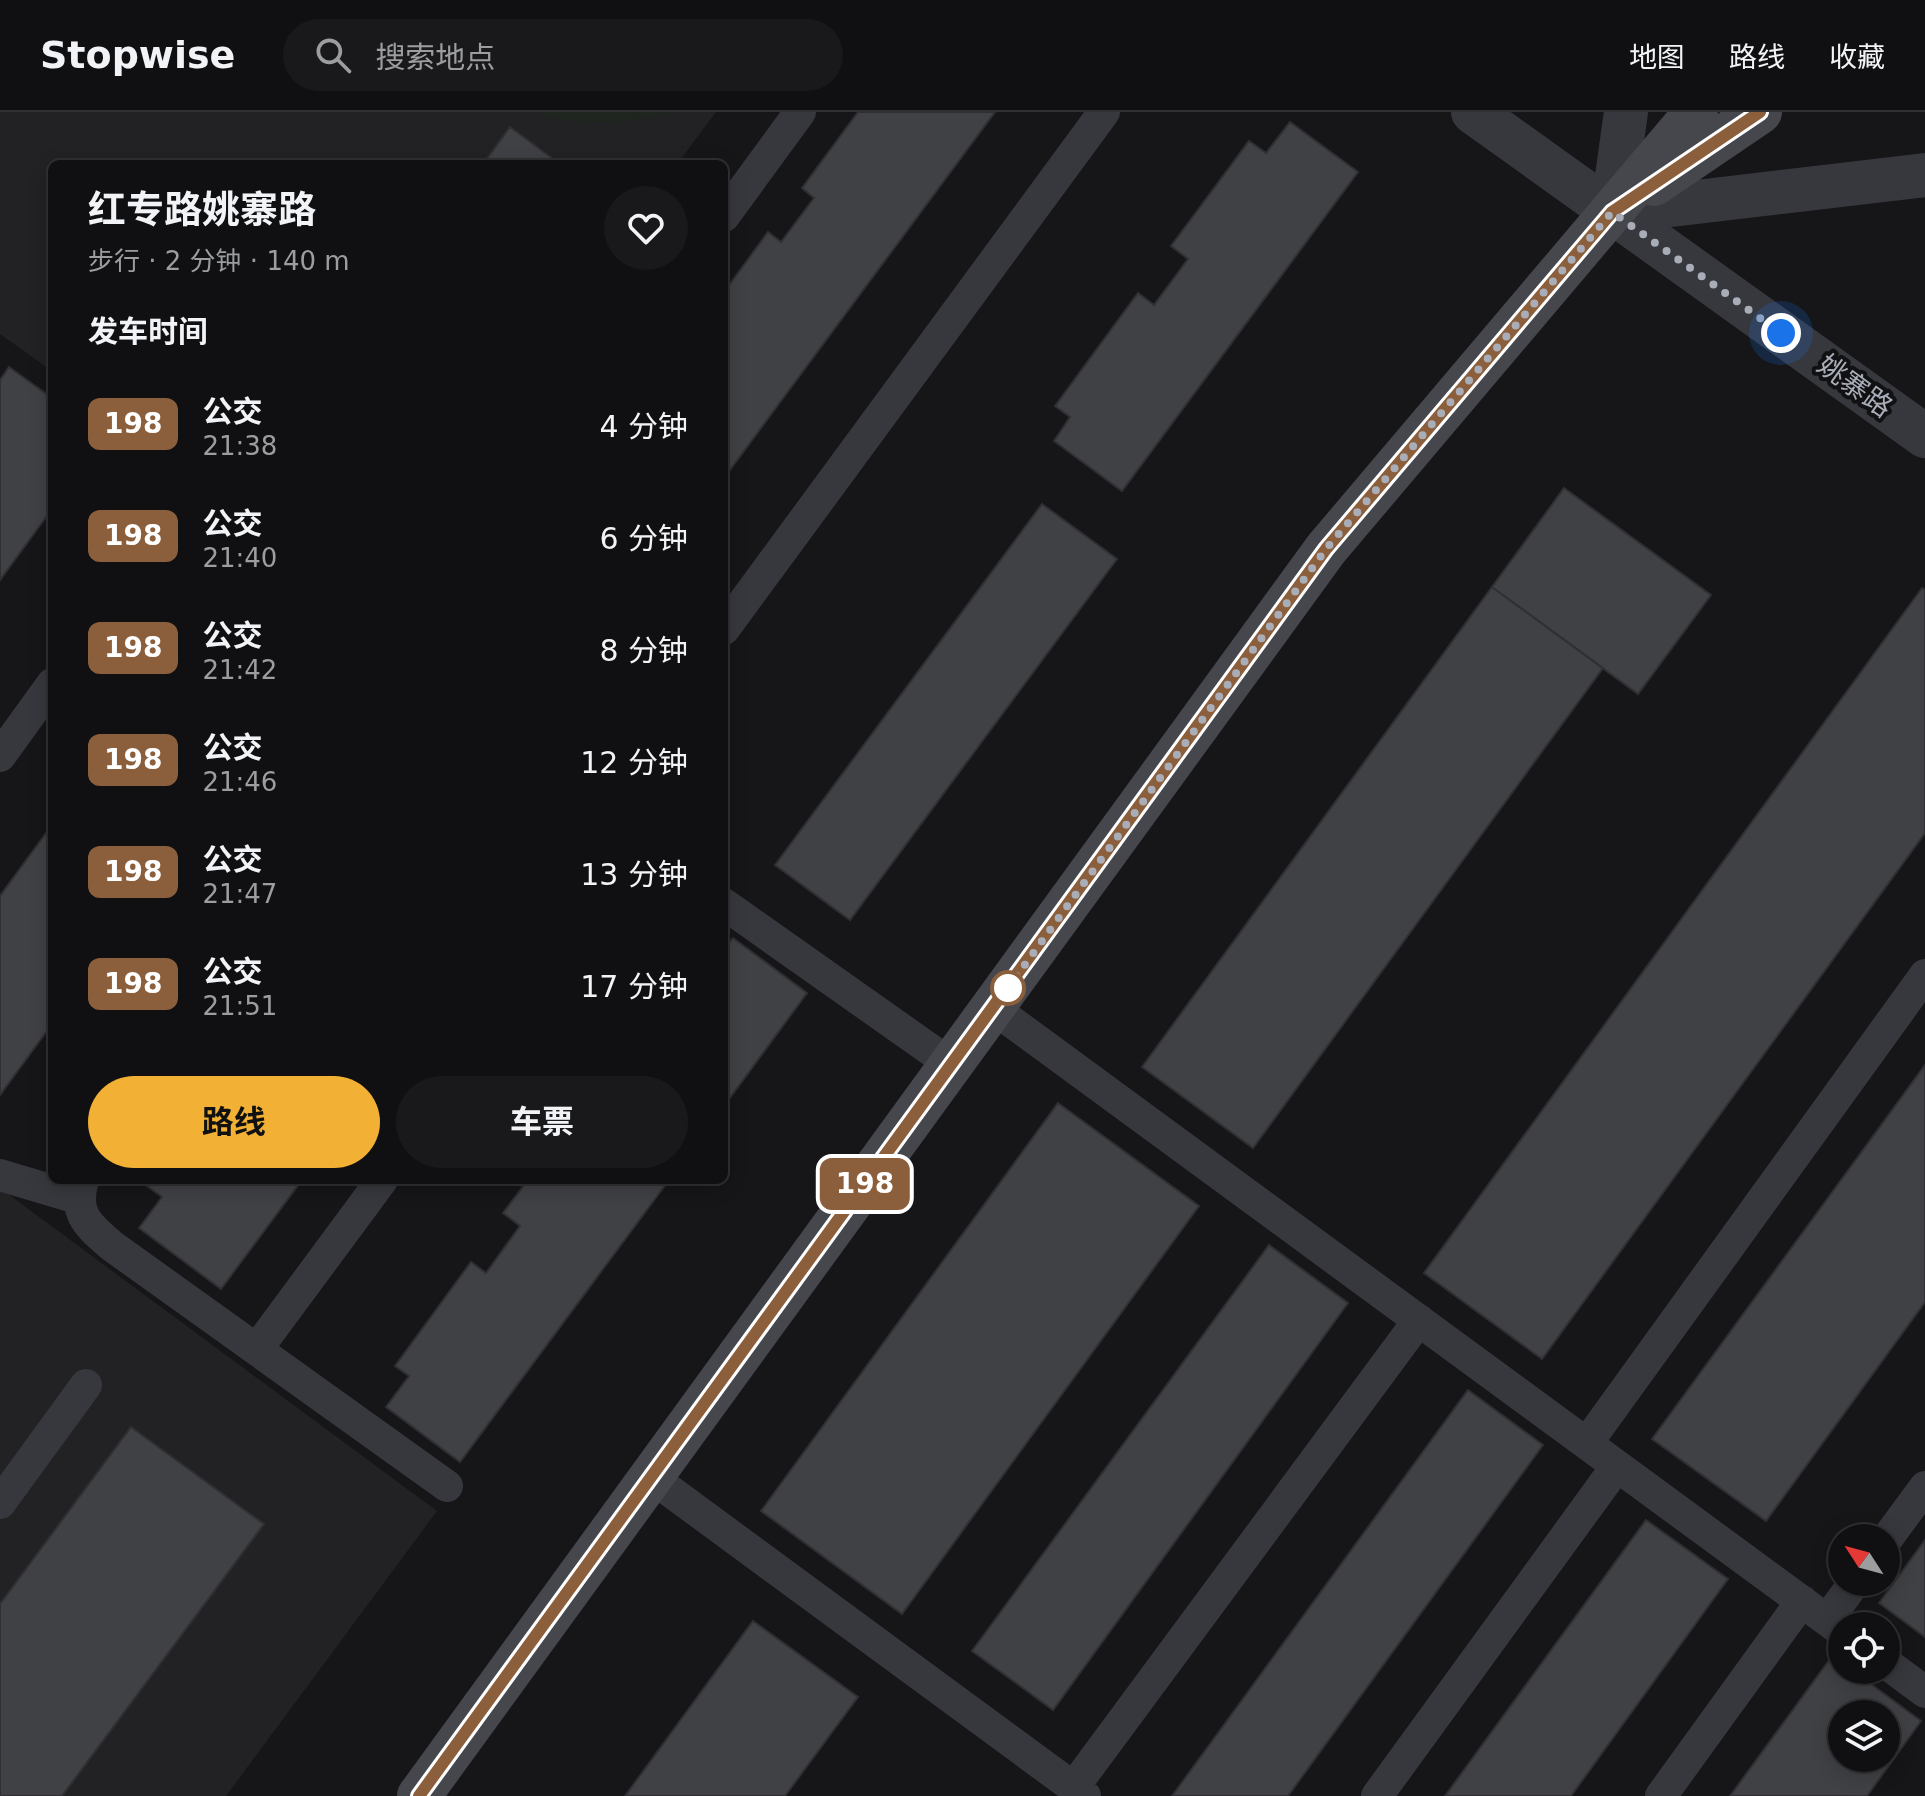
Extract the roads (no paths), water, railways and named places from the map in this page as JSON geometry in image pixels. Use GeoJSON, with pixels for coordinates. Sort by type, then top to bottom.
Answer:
{"type":"FeatureCollection","features":[{"type":"Feature","properties":{"kind":"street","name":"姚寨路"},"geometry":{"type":"LineString","coordinates":[[1473,112],[1925,436]]}},
{"type":"Feature","properties":{"kind":"street"},"geometry":{"type":"LineString","coordinates":[[1612,212],[1626,112]]}},
{"type":"Feature","properties":{"kind":"street"},"geometry":{"type":"LineString","coordinates":[[419,1796],[1326,549],[1696,112]]}},
{"type":"Feature","properties":{"kind":"street"},"geometry":{"type":"LineString","coordinates":[[1612,212],[1760,112]]}},
{"type":"Feature","properties":{"kind":"street"},"geometry":{"type":"LineString","coordinates":[[1612,212],[1925,175]]}},
{"type":"Feature","properties":{"kind":"lane"},"geometry":{"type":"LineString","coordinates":[[728,211],[800,112]]}},
{"type":"Feature","properties":{"kind":"lane"},"geometry":{"type":"LineString","coordinates":[[728,624],[1104,112]]}},
{"type":"Feature","properties":{"kind":"lane"},"geometry":{"type":"LineString","coordinates":[[0,756],[48,690]]}},
{"type":"Feature","properties":{"kind":"lane"},"geometry":{"type":"LineString","coordinates":[[728,907],[952,1065]]}},
{"type":"Feature","properties":{"kind":"lane"},"geometry":{"type":"LineString","coordinates":[[1587,1443],[1925,975]]}},
{"type":"Feature","properties":{"kind":"lane"},"geometry":{"type":"LineString","coordinates":[[993,1008],[1828,1620]]}},
{"type":"Feature","properties":{"kind":"lane"},"geometry":{"type":"LineString","coordinates":[[0,1175],[48,1183]]}},
{"type":"Feature","properties":{"kind":"lane"},"geometry":{"type":"LineString","coordinates":[[51,1184],[80,1189],[87,1224],[112,1246],[447,1486]]}},
{"type":"Feature","properties":{"kind":"lane"},"geometry":{"type":"LineString","coordinates":[[257,1349],[379,1184]]}},
{"type":"Feature","properties":{"kind":"lane"},"geometry":{"type":"LineString","coordinates":[[651,1477],[1079,1792],[1419,1320]]}},
{"type":"Feature","properties":{"kind":"lane"},"geometry":{"type":"LineString","coordinates":[[0,1503],[86,1385]]}},
{"type":"Feature","properties":{"kind":"lane"},"geometry":{"type":"LineString","coordinates":[[1377,1796],[1617,1466]]}},
{"type":"Feature","properties":{"kind":"lane"},"geometry":{"type":"LineString","coordinates":[[1898,1524],[1925,1487]]}},
{"type":"Feature","properties":{"kind":"lane"},"geometry":{"type":"LineString","coordinates":[[1661,1796],[1802,1601]]}},
{"type":"Feature","properties":{"kind":"lane"},"geometry":{"type":"LineString","coordinates":[[1900,1673],[1925,1692]]}}]}
